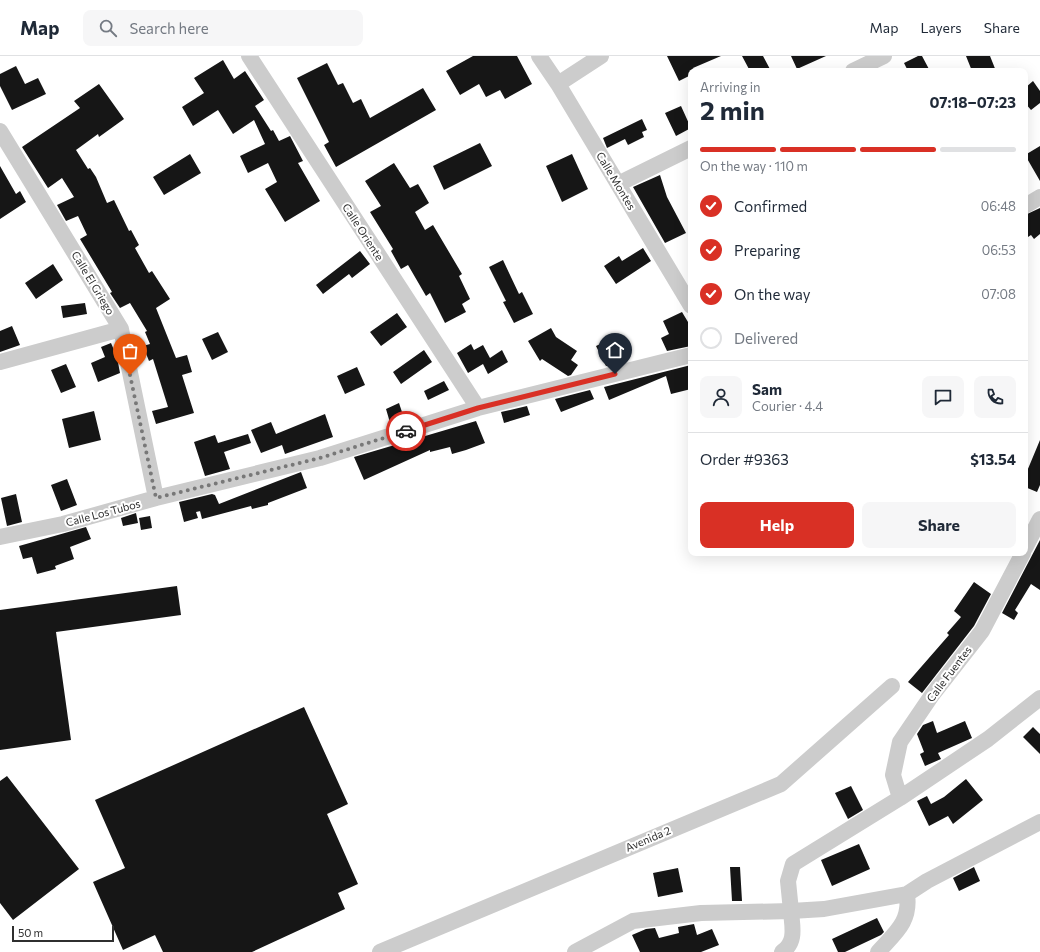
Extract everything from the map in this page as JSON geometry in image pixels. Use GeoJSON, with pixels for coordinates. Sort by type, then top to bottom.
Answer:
{"type":"FeatureCollection","features":[{"type":"Feature","properties":{"kind":"street","name":"Calle Oriente"},"geometry":{"type":"LineString","coordinates":[[248,56],[478,408]]}},
{"type":"Feature","properties":{"kind":"street","name":"Calle Montes"},"geometry":{"type":"LineString","coordinates":[[539,56],[558,84],[688,301]]}},
{"type":"Feature","properties":{"kind":"street"},"geometry":{"type":"LineString","coordinates":[[558,84],[601,56]]}},
{"type":"Feature","properties":{"kind":"street"},"geometry":{"type":"LineString","coordinates":[[859,68],[884,56]]}},
{"type":"Feature","properties":{"kind":"street","name":"Calle El Griego"},"geometry":{"type":"LineString","coordinates":[[0,131],[121,328],[156,498]]}},
{"type":"Feature","properties":{"kind":"street"},"geometry":{"type":"LineString","coordinates":[[618,184],[688,149]]}},
{"type":"Feature","properties":{"kind":"street"},"geometry":{"type":"LineString","coordinates":[[1028,204],[1040,196]]}},
{"type":"Feature","properties":{"kind":"street"},"geometry":{"type":"LineString","coordinates":[[0,362],[121,328]]}},
{"type":"Feature","properties":{"kind":"street","name":"Calle Los Tubos"},"geometry":{"type":"LineString","coordinates":[[0,537],[63,524],[156,498],[320,458],[478,408],[688,356]]}},
{"type":"Feature","properties":{"kind":"street"},"geometry":{"type":"LineString","coordinates":[[1028,542],[1040,519]]}},
{"type":"Feature","properties":{"kind":"street","name":"Calle Fuentes"},"geometry":{"type":"LineString","coordinates":[[900,798],[893,775],[900,742],[932,695],[982,631],[1020,556]]}},
{"type":"Feature","properties":{"kind":"street","name":"Avenida 2"},"geometry":{"type":"LineString","coordinates":[[380,952],[781,784],[892,686]]}},
{"type":"Feature","properties":{"kind":"street"},"geometry":{"type":"LineString","coordinates":[[782,952],[788,948],[793,939],[788,880],[793,864],[900,798],[988,739],[1040,698]]}},
{"type":"Feature","properties":{"kind":"street"},"geometry":{"type":"LineString","coordinates":[[576,952],[633,921],[701,913],[824,909],[907,894],[927,881],[1040,822]]}},
{"type":"Feature","properties":{"kind":"street"},"geometry":{"type":"LineString","coordinates":[[878,952],[903,924],[909,908],[907,894]]}},
{"type":"Feature","properties":{"kind":"building"},"geometry":{"type":"Polygon","coordinates":[[[473,56],[517,56],[532,84],[505,99],[500,90],[486,97],[479,84],[460,95],[446,71],[473,56]]]}},
{"type":"Feature","properties":{"kind":"building"},"geometry":{"type":"Polygon","coordinates":[[[667,56],[721,56],[693,68],[688,68],[688,76],[679,81],[667,56]]]}},
{"type":"Feature","properties":{"kind":"building"},"geometry":{"type":"Polygon","coordinates":[[[742,56],[763,56],[769,68],[748,68],[742,56]]]}},
{"type":"Feature","properties":{"kind":"building"},"geometry":{"type":"Polygon","coordinates":[[[791,56],[826,56],[799,68],[797,68],[791,56]]]}},
{"type":"Feature","properties":{"kind":"building"},"geometry":{"type":"Polygon","coordinates":[[[918,56],[922,56],[928,68],[906,68],[904,63],[918,56]]]}},
{"type":"Feature","properties":{"kind":"building"},"geometry":{"type":"Polygon","coordinates":[[[966,56],[990,56],[995,68],[971,68],[966,56]]]}},
{"type":"Feature","properties":{"kind":"building"},"geometry":{"type":"Polygon","coordinates":[[[223,60],[234,79],[245,71],[264,100],[255,106],[271,131],[273,130],[279,141],[290,136],[303,161],[298,163],[320,201],[285,222],[265,189],[277,182],[268,163],[248,173],[240,156],[265,144],[254,120],[233,134],[218,110],[193,126],[182,107],[204,93],[194,78],[223,60]]]}},
{"type":"Feature","properties":{"kind":"building"},"geometry":{"type":"Polygon","coordinates":[[[327,63],[338,85],[343,83],[353,103],[361,99],[370,118],[423,88],[436,110],[336,167],[324,145],[329,142],[297,78],[327,63]]]}},
{"type":"Feature","properties":{"kind":"building"},"geometry":{"type":"Polygon","coordinates":[[[16,66],[25,84],[38,78],[46,94],[12,110],[0,86],[0,74],[16,66]]]}},
{"type":"Feature","properties":{"kind":"building"},"geometry":{"type":"Polygon","coordinates":[[[1033,81],[1040,91],[1040,103],[1031,110],[1028,106],[1028,85],[1033,81]]]}},
{"type":"Feature","properties":{"kind":"building"},"geometry":{"type":"Polygon","coordinates":[[[99,84],[124,119],[99,137],[98,134],[76,150],[88,169],[90,168],[96,177],[107,203],[114,200],[129,231],[131,230],[139,245],[135,248],[149,273],[152,271],[170,299],[156,308],[176,358],[187,355],[192,372],[182,375],[194,413],[156,424],[152,411],[168,407],[153,359],[149,361],[143,346],[150,344],[145,332],[147,331],[130,303],[120,308],[110,293],[112,292],[80,239],[87,235],[78,216],[66,221],[57,205],[74,197],[62,178],[48,188],[22,147],[80,108],[74,101],[99,84]]]}},
{"type":"Feature","properties":{"kind":"building"},"geometry":{"type":"Polygon","coordinates":[[[681,106],[688,121],[688,130],[676,136],[665,113],[681,106]]]}},
{"type":"Feature","properties":{"kind":"building"},"geometry":{"type":"Polygon","coordinates":[[[642,119],[647,130],[642,132],[644,137],[628,145],[625,139],[607,148],[603,138],[642,119]]]}},
{"type":"Feature","properties":{"kind":"building"},"geometry":{"type":"Polygon","coordinates":[[[480,143],[492,166],[444,190],[433,166],[480,143]]]}},
{"type":"Feature","properties":{"kind":"building"},"geometry":{"type":"Polygon","coordinates":[[[1040,146],[1040,181],[1028,160],[1028,153],[1040,146]]]}},
{"type":"Feature","properties":{"kind":"building"},"geometry":{"type":"Polygon","coordinates":[[[190,154],[201,173],[164,195],[153,177],[190,154]]]}},
{"type":"Feature","properties":{"kind":"building"},"geometry":{"type":"Polygon","coordinates":[[[572,154],[588,189],[562,202],[546,166],[572,154]]]}},
{"type":"Feature","properties":{"kind":"building"},"geometry":{"type":"Polygon","coordinates":[[[394,163],[410,188],[418,184],[429,203],[415,212],[425,230],[433,225],[462,274],[459,276],[470,299],[462,304],[466,312],[445,323],[430,293],[426,296],[408,265],[401,269],[391,251],[393,249],[370,212],[381,206],[365,181],[394,163]]]}},
{"type":"Feature","properties":{"kind":"building"},"geometry":{"type":"Polygon","coordinates":[[[0,166],[16,194],[20,191],[26,202],[0,219],[0,166]]]}},
{"type":"Feature","properties":{"kind":"building"},"geometry":{"type":"Polygon","coordinates":[[[660,175],[667,197],[686,233],[665,243],[633,187],[660,175]]]}},
{"type":"Feature","properties":{"kind":"building"},"geometry":{"type":"Polygon","coordinates":[[[1040,208],[1040,234],[1034,239],[1031,235],[1028,237],[1028,214],[1040,208]]]}},
{"type":"Feature","properties":{"kind":"building"},"geometry":{"type":"Polygon","coordinates":[[[643,248],[651,261],[616,284],[604,266],[619,256],[622,261],[643,248]]]}},
{"type":"Feature","properties":{"kind":"building"},"geometry":{"type":"Polygon","coordinates":[[[360,251],[370,264],[352,278],[349,274],[323,294],[316,285],[360,251]]]}},
{"type":"Feature","properties":{"kind":"building"},"geometry":{"type":"Polygon","coordinates":[[[503,260],[519,294],[522,292],[533,314],[514,323],[503,302],[506,301],[489,267],[503,260]]]}},
{"type":"Feature","properties":{"kind":"building"},"geometry":{"type":"Polygon","coordinates":[[[53,264],[63,280],[36,299],[25,283],[53,264]]]}},
{"type":"Feature","properties":{"kind":"building"},"geometry":{"type":"Polygon","coordinates":[[[85,303],[87,314],[63,318],[61,306],[85,303]]]}},
{"type":"Feature","properties":{"kind":"building"},"geometry":{"type":"Polygon","coordinates":[[[682,312],[688,322],[688,347],[667,351],[661,338],[669,334],[663,321],[682,312]]]}},
{"type":"Feature","properties":{"kind":"building"},"geometry":{"type":"Polygon","coordinates":[[[397,313],[407,327],[381,346],[370,332],[397,313]]]}},
{"type":"Feature","properties":{"kind":"building"},"geometry":{"type":"Polygon","coordinates":[[[12,326],[20,345],[0,352],[0,331],[12,326]]]}},
{"type":"Feature","properties":{"kind":"building"},"geometry":{"type":"Polygon","coordinates":[[[551,328],[556,337],[577,351],[571,360],[578,365],[571,375],[568,376],[542,359],[540,361],[528,341],[551,328]]]}},
{"type":"Feature","properties":{"kind":"building"},"geometry":{"type":"Polygon","coordinates":[[[218,332],[228,352],[212,360],[202,339],[218,332]]]}},
{"type":"Feature","properties":{"kind":"building"},"geometry":{"type":"Polygon","coordinates":[[[611,339],[623,362],[606,366],[596,346],[611,339]]]}},
{"type":"Feature","properties":{"kind":"building"},"geometry":{"type":"Polygon","coordinates":[[[111,343],[117,357],[120,373],[98,382],[91,363],[105,357],[101,347],[111,343]]]}},
{"type":"Feature","properties":{"kind":"building"},"geometry":{"type":"Polygon","coordinates":[[[471,344],[474,350],[483,345],[490,358],[502,350],[508,362],[488,374],[483,364],[468,373],[457,353],[471,344]]]}},
{"type":"Feature","properties":{"kind":"building"},"geometry":{"type":"Polygon","coordinates":[[[424,350],[432,362],[401,384],[393,372],[424,350]]]}},
{"type":"Feature","properties":{"kind":"building"},"geometry":{"type":"Polygon","coordinates":[[[66,364],[76,387],[61,393],[51,370],[66,364]]]}},
{"type":"Feature","properties":{"kind":"building"},"geometry":{"type":"Polygon","coordinates":[[[688,366],[688,390],[671,394],[666,376],[609,400],[604,387],[688,366]]]}},
{"type":"Feature","properties":{"kind":"building"},"geometry":{"type":"Polygon","coordinates":[[[357,367],[365,385],[345,394],[337,376],[357,367]]]}},
{"type":"Feature","properties":{"kind":"building"},"geometry":{"type":"Polygon","coordinates":[[[444,381],[449,390],[428,400],[424,391],[444,381]]]}},
{"type":"Feature","properties":{"kind":"building"},"geometry":{"type":"Polygon","coordinates":[[[590,390],[594,399],[561,412],[555,399],[590,390]]]}},
{"type":"Feature","properties":{"kind":"building"},"geometry":{"type":"Polygon","coordinates":[[[399,403],[405,421],[391,426],[386,409],[399,403]]]}},
{"type":"Feature","properties":{"kind":"building"},"geometry":{"type":"Polygon","coordinates":[[[527,406],[530,415],[504,423],[501,412],[527,406]]]}},
{"type":"Feature","properties":{"kind":"building"},"geometry":{"type":"Polygon","coordinates":[[[94,411],[101,440],[69,448],[62,419],[94,411]]]}},
{"type":"Feature","properties":{"kind":"building"},"geometry":{"type":"Polygon","coordinates":[[[325,414],[333,437],[285,454],[282,445],[261,453],[251,430],[271,422],[276,434],[325,414]]]}},
{"type":"Feature","properties":{"kind":"building"},"geometry":{"type":"Polygon","coordinates":[[[476,421],[485,443],[466,450],[452,454],[450,447],[430,452],[430,450],[364,480],[354,457],[476,421]]]}},
{"type":"Feature","properties":{"kind":"building"},"geometry":{"type":"Polygon","coordinates":[[[248,434],[251,443],[224,452],[230,469],[205,476],[194,442],[215,435],[218,443],[248,434]]]}},
{"type":"Feature","properties":{"kind":"building"},"geometry":{"type":"Polygon","coordinates":[[[1040,440],[1040,485],[1037,492],[1028,488],[1028,469],[1040,440]]]}},
{"type":"Feature","properties":{"kind":"building"},"geometry":{"type":"Polygon","coordinates":[[[301,472],[307,488],[268,503],[268,505],[252,509],[251,506],[202,519],[200,511],[196,512],[198,518],[184,522],[179,502],[212,494],[215,495],[219,504],[301,472]]]}},
{"type":"Feature","properties":{"kind":"building"},"geometry":{"type":"Polygon","coordinates":[[[67,479],[77,505],[61,511],[51,485],[67,479]]]}},
{"type":"Feature","properties":{"kind":"building"},"geometry":{"type":"Polygon","coordinates":[[[16,494],[22,522],[7,526],[1,498],[16,494]]]}},
{"type":"Feature","properties":{"kind":"building"},"geometry":{"type":"Polygon","coordinates":[[[136,513],[138,523],[123,526],[121,518],[136,513]]]}},
{"type":"Feature","properties":{"kind":"building"},"geometry":{"type":"Polygon","coordinates":[[[150,516],[152,528],[141,530],[139,518],[150,516]]]}},
{"type":"Feature","properties":{"kind":"building"},"geometry":{"type":"Polygon","coordinates":[[[86,527],[91,539],[70,547],[74,559],[55,566],[56,569],[37,574],[32,557],[23,559],[19,546],[86,527]]]}},
{"type":"Feature","properties":{"kind":"building"},"geometry":{"type":"Polygon","coordinates":[[[1040,540],[1040,590],[1031,584],[1015,610],[1018,613],[1014,620],[1002,613],[1040,540]]]}},
{"type":"Feature","properties":{"kind":"building"},"geometry":{"type":"Polygon","coordinates":[[[974,582],[991,594],[974,626],[922,693],[908,682],[949,635],[947,633],[961,617],[954,611],[974,582]]]}},
{"type":"Feature","properties":{"kind":"building"},"geometry":{"type":"Polygon","coordinates":[[[177,586],[181,615],[56,632],[71,740],[0,750],[0,610],[177,586]]]}},
{"type":"Feature","properties":{"kind":"building"},"geometry":{"type":"Polygon","coordinates":[[[304,707],[348,804],[327,814],[358,884],[338,893],[345,909],[252,952],[163,952],[155,935],[123,950],[93,882],[125,868],[95,800],[304,707]]]}},
{"type":"Feature","properties":{"kind":"building"},"geometry":{"type":"Polygon","coordinates":[[[933,721],[937,733],[965,721],[972,738],[938,753],[941,759],[925,766],[920,754],[924,752],[917,734],[923,725],[933,721]]]}},
{"type":"Feature","properties":{"kind":"building"},"geometry":{"type":"Polygon","coordinates":[[[1033,727],[1040,734],[1040,754],[1023,737],[1033,727]]]}},
{"type":"Feature","properties":{"kind":"building"},"geometry":{"type":"Polygon","coordinates":[[[7,776],[79,869],[13,920],[0,903],[0,781],[7,776]]]}},
{"type":"Feature","properties":{"kind":"building"},"geometry":{"type":"Polygon","coordinates":[[[966,779],[983,800],[953,824],[948,816],[929,826],[917,801],[927,796],[931,804],[944,797],[966,779]]]}},
{"type":"Feature","properties":{"kind":"building"},"geometry":{"type":"Polygon","coordinates":[[[851,786],[863,810],[848,819],[835,793],[851,786]]]}},
{"type":"Feature","properties":{"kind":"building"},"geometry":{"type":"Polygon","coordinates":[[[859,844],[870,869],[832,886],[821,860],[859,844]]]}},
{"type":"Feature","properties":{"kind":"building"},"geometry":{"type":"Polygon","coordinates":[[[730,867],[740,867],[742,901],[732,901],[730,867]]]}},
{"type":"Feature","properties":{"kind":"building"},"geometry":{"type":"Polygon","coordinates":[[[974,867],[980,881],[959,891],[953,878],[974,867]]]}},
{"type":"Feature","properties":{"kind":"building"},"geometry":{"type":"Polygon","coordinates":[[[678,868],[683,892],[658,897],[653,873],[678,868]]]}},
{"type":"Feature","properties":{"kind":"building"},"geometry":{"type":"Polygon","coordinates":[[[877,918],[884,932],[881,935],[845,952],[838,952],[832,939],[877,918]]]}},
{"type":"Feature","properties":{"kind":"building"},"geometry":{"type":"Polygon","coordinates":[[[694,924],[697,935],[712,929],[719,945],[701,952],[640,952],[632,935],[646,929],[655,928],[659,938],[679,933],[678,927],[694,924]]]}},
{"type":"Feature","properties":{"kind":"way so far"},"geometry":{"type":"LineString","coordinates":[[130,375],[156,498],[320,458],[406,431]]}},
{"type":"Feature","properties":{"kind":"route"},"geometry":{"type":"LineString","coordinates":[[406,431],[478,408],[615,374]]}}]}
